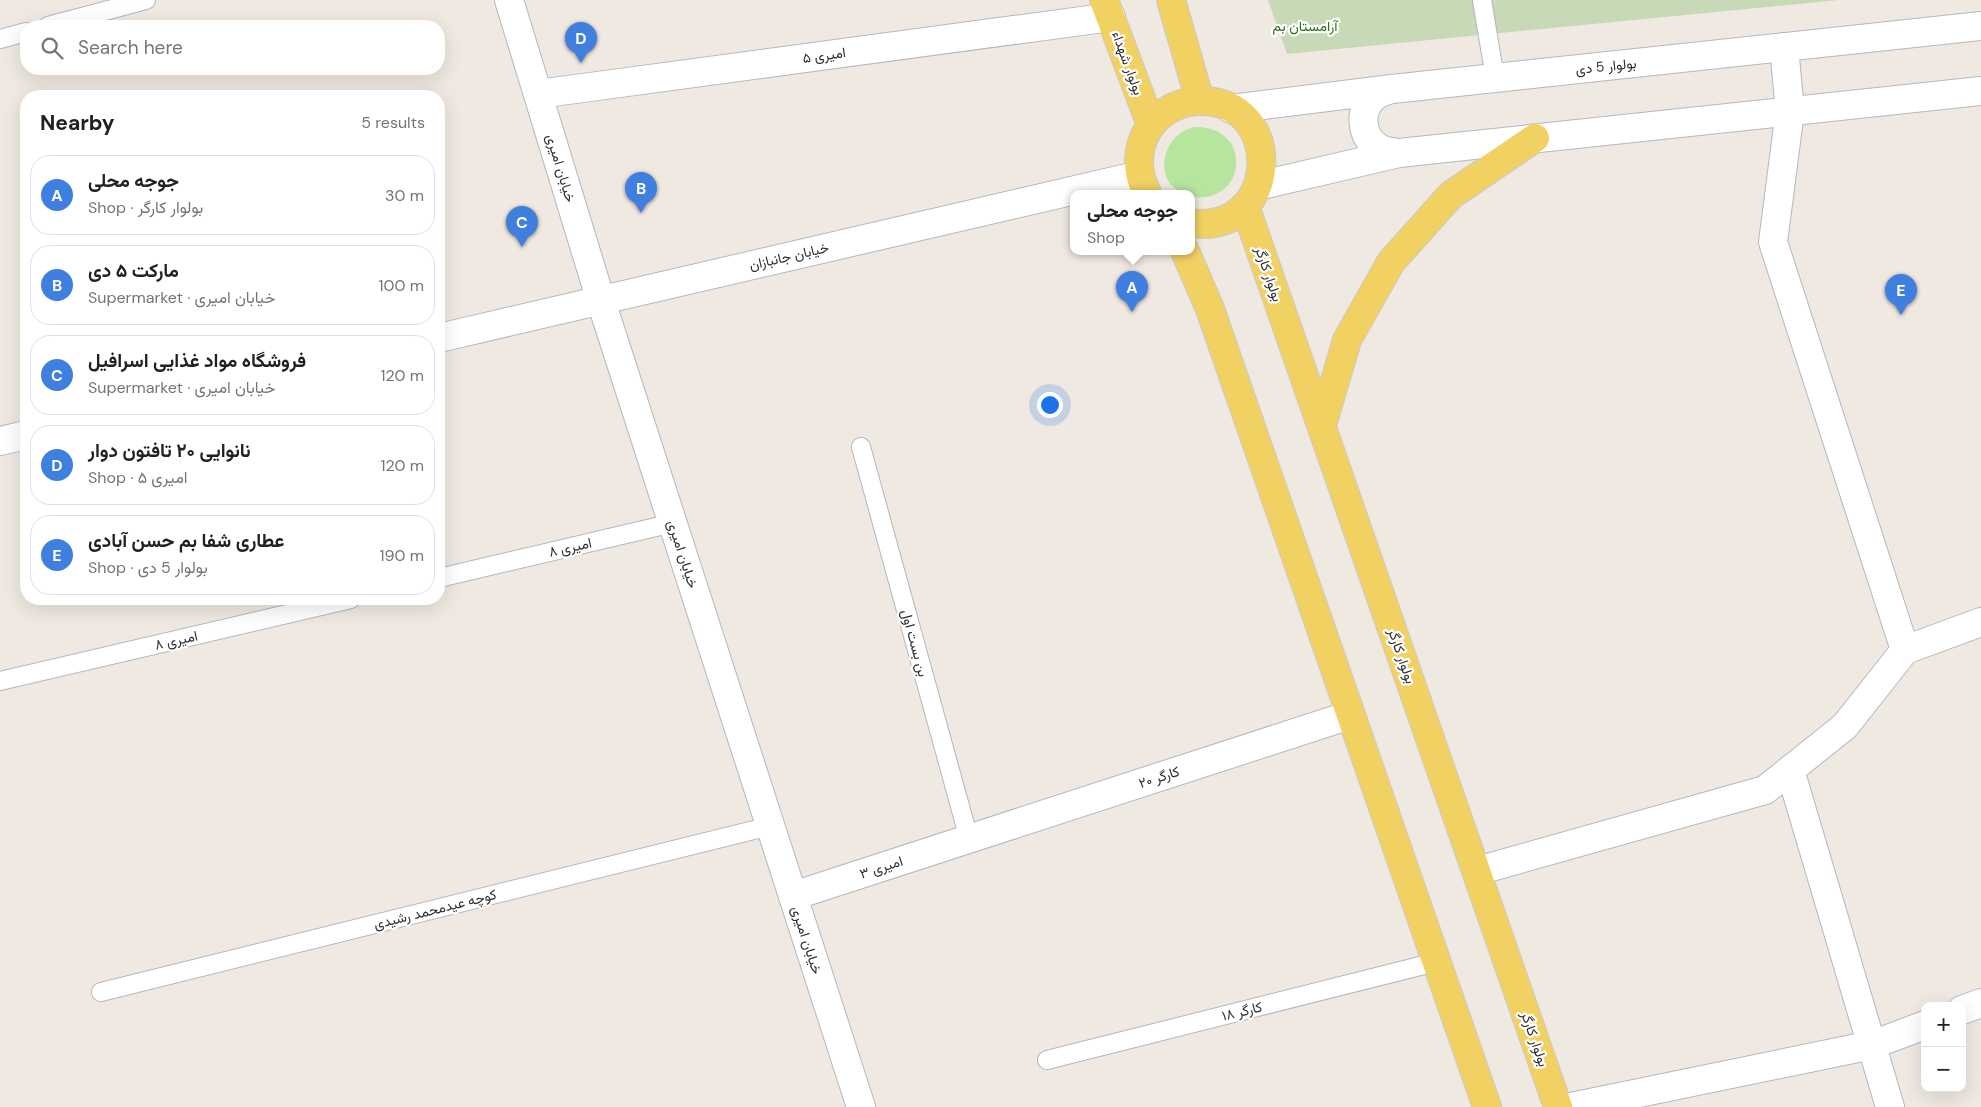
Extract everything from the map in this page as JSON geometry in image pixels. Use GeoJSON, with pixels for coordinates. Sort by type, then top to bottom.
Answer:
{"type":"FeatureCollection","features":[{"type":"Feature","properties":{"kind":"main road"},"geometry":{"type":"LineString","coordinates":[[1171,0],[1200,101]]}},
{"type":"Feature","properties":{"kind":"main road","name":"بولوار شهداء"},"geometry":{"type":"LineString","coordinates":[[1107,8],[1151,126]]}},
{"type":"Feature","properties":{"kind":"main road"},"geometry":{"type":"LineString","coordinates":[[1144,184],[1138,160],[1141,145],[1151,126],[1169,109],[1184,103],[1200,101],[1216,102],[1231,108],[1249,124],[1260,146],[1262,161],[1251,196],[1232,215],[1217,222],[1195,223]]}},
{"type":"Feature","properties":{"kind":"main road"},"geometry":{"type":"LineString","coordinates":[[1322,425],[1347,340],[1391,262],[1451,195],[1535,138]]}},
{"type":"Feature","properties":{"kind":"main road","name":"بولوار کارگر"},"geometry":{"type":"LineString","coordinates":[[1251,196],[1322,425],[1558,1107]]}},
{"type":"Feature","properties":{"kind":"main road"},"geometry":{"type":"LineString","coordinates":[[1187,255],[1210,309],[1487,1107]]}},
{"type":"Feature","properties":{"kind":"street","name":"خیابان امیری"},"geometry":{"type":"LineString","coordinates":[[509,0],[601,300],[861,1107]]}},
{"type":"Feature","properties":{"kind":"street","name":"امیری ۵"},"geometry":{"type":"LineString","coordinates":[[538,94],[1107,8]]}},
{"type":"Feature","properties":{"kind":"street","name":"بولوار 5 دی"},"geometry":{"type":"LineString","coordinates":[[1231,108],[1392,88],[1981,26]]}},
{"type":"Feature","properties":{"kind":"street"},"geometry":{"type":"LineString","coordinates":[[1784,47],[1790,111],[1773,242],[1905,650]]}},
{"type":"Feature","properties":{"kind":"street"},"geometry":{"type":"LineString","coordinates":[[1392,88],[1370,100],[1364,112],[1363,124],[1367,136],[1375,146],[1386,152],[1399,153]]}},
{"type":"Feature","properties":{"kind":"street"},"geometry":{"type":"LineString","coordinates":[[1251,196],[1399,153],[1981,91]]}},
{"type":"Feature","properties":{"kind":"street","name":"خیابان جانبازان"},"geometry":{"type":"LineString","coordinates":[[1116,190],[1144,184]]}},
{"type":"Feature","properties":{"kind":"street","name":"خیابان جانبازان"},"geometry":{"type":"LineString","coordinates":[[445,337],[601,300],[1070,200]]}},
{"type":"Feature","properties":{"kind":"street"},"geometry":{"type":"LineString","coordinates":[[0,441],[20,436]]}},
{"type":"Feature","properties":{"kind":"street"},"geometry":{"type":"LineString","coordinates":[[1477,871],[1765,790],[1844,726],[1905,650],[1981,622]]}},
{"type":"Feature","properties":{"kind":"street","name":"کارگر ۲۰"},"geometry":{"type":"LineString","coordinates":[[969,839],[1350,715]]}},
{"type":"Feature","properties":{"kind":"street"},"geometry":{"type":"LineString","coordinates":[[1790,770],[1890,1107]]}},
{"type":"Feature","properties":{"kind":"street","name":"امیری ۳"},"geometry":{"type":"LineString","coordinates":[[793,896],[969,839]]}},
{"type":"Feature","properties":{"kind":"street"},"geometry":{"type":"LineString","coordinates":[[1966,1009],[1981,1003]]}},
{"type":"Feature","properties":{"kind":"street"},"geometry":{"type":"LineString","coordinates":[[1571,1107],[1872,1045],[1921,1027]]}},
{"type":"Feature","properties":{"kind":"lane"},"geometry":{"type":"LineString","coordinates":[[71,20],[146,0]]}},
{"type":"Feature","properties":{"kind":"lane"},"geometry":{"type":"LineString","coordinates":[[1482,0],[1495,78]]}},
{"type":"Feature","properties":{"kind":"lane"},"geometry":{"type":"LineString","coordinates":[[0,39],[20,34]]}},
{"type":"Feature","properties":{"kind":"lane","name":"بن بست اول"},"geometry":{"type":"LineString","coordinates":[[861,447],[969,839]]}},
{"type":"Feature","properties":{"kind":"lane","name":"امیری ۸"},"geometry":{"type":"LineString","coordinates":[[445,577],[673,523]]}},
{"type":"Feature","properties":{"kind":"lane","name":"امیری ۸"},"geometry":{"type":"LineString","coordinates":[[0,681],[325,605]]}},
{"type":"Feature","properties":{"kind":"lane","name":"کوچه عیدمحمد رشیدی"},"geometry":{"type":"LineString","coordinates":[[101,992],[770,826]]}},
{"type":"Feature","properties":{"kind":"lane","name":"کارگر ۱۸"},"geometry":{"type":"LineString","coordinates":[[1047,1060],[1436,962]]}},
{"type":"Feature","properties":{"kind":"green space","name":"آرامستان بم"},"geometry":{"type":"Polygon","coordinates":[[[1268,0],[1839,0],[1287,54],[1268,0]]]}},
{"type":"Feature","properties":{"kind":"green space"},"geometry":{"type":"Polygon","coordinates":[[[1195,127],[1214,130],[1227,138],[1234,151],[1236,164],[1233,178],[1224,189],[1211,196],[1195,197],[1195,190],[1179,190],[1171,184],[1166,174],[1164,163],[1167,151],[1182,132],[1195,127]]]}},
{"type":"Feature","properties":{"kind":"place","name":"نانوایی ۲۰ تافتون دوار"},"geometry":{"type":"Point","coordinates":[581,63]}},
{"type":"Feature","properties":{"kind":"place","name":"مارکت ۵ دی"},"geometry":{"type":"Point","coordinates":[641,213]}},
{"type":"Feature","properties":{"kind":"place","name":"فروشگاه مواد غذایی اسرافیل"},"geometry":{"type":"Point","coordinates":[522,247]}},
{"type":"Feature","properties":{"kind":"place","name":"جوجه محلی"},"geometry":{"type":"Point","coordinates":[1132,312]}},
{"type":"Feature","properties":{"kind":"place","name":"عطاری شفا بم حسن آبادی"},"geometry":{"type":"Point","coordinates":[1901,315]}}]}
